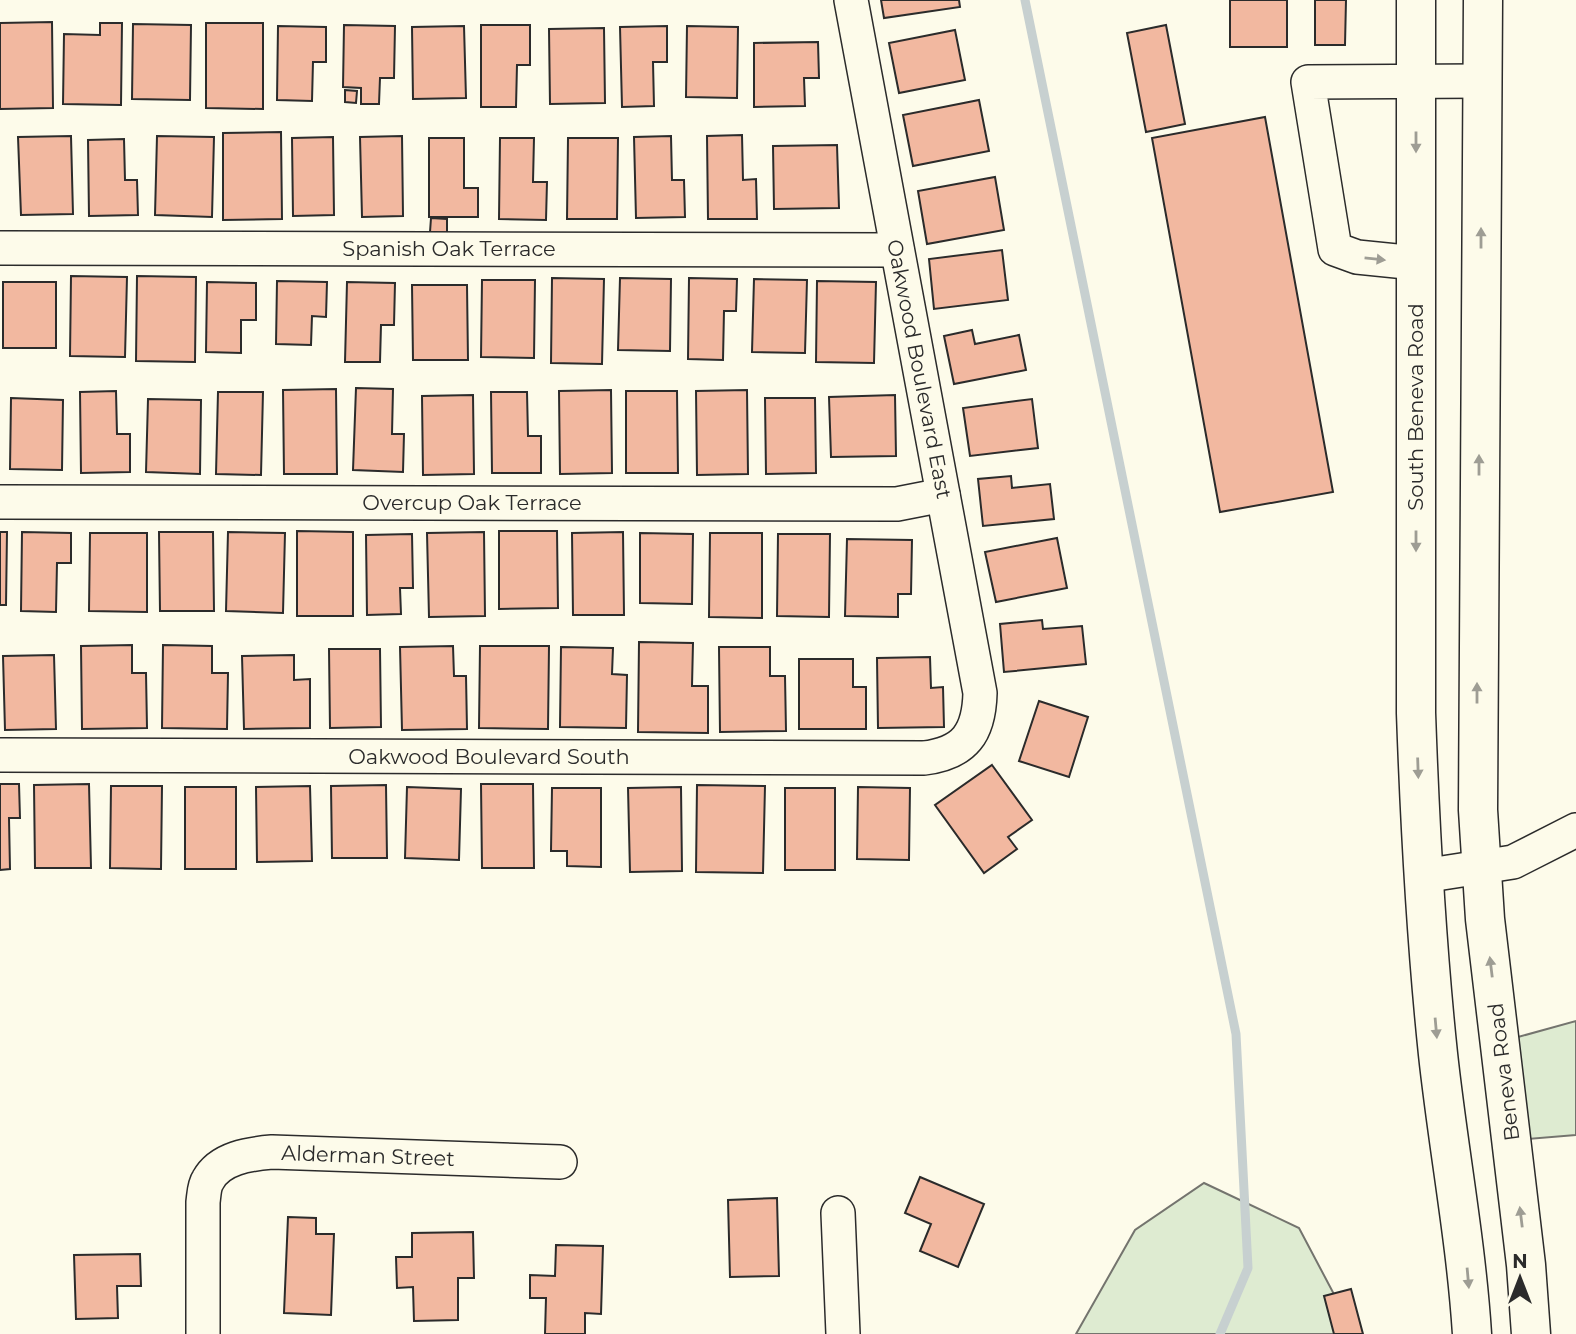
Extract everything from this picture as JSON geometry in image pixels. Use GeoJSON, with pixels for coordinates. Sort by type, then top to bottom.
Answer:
{"type":"FeatureCollection","features":[{"type":"Feature","properties":{"kind":"main road","name":"South Beneva Road"},"geometry":{"type":"LineString","coordinates":[[1416,0],[1416,713],[1423,876]]}},
{"type":"Feature","properties":{"kind":"main road"},"geometry":{"type":"LineString","coordinates":[[1482,81],[1483,0]]}},
{"type":"Feature","properties":{"kind":"main road","name":"Beneva Road"},"geometry":{"type":"LineString","coordinates":[[1482,81],[1478,810],[1485,919],[1527,1265],[1531,1334]]}},
{"type":"Feature","properties":{"kind":"main road"},"geometry":{"type":"LineString","coordinates":[[1423,876],[1438,1056],[1468,1271],[1472,1334]]}},
{"type":"Feature","properties":{"kind":"street","name":"Oakwood Boulevard East"},"geometry":{"type":"LineString","coordinates":[[851,0],[980,693],[977,724],[971,736]]}},
{"type":"Feature","properties":{"kind":"street"},"geometry":{"type":"LineString","coordinates":[[1416,263],[1357,257],[1335,250],[1308,82],[1482,81]]}},
{"type":"Feature","properties":{"kind":"street","name":"Spanish Oak Terrace"},"geometry":{"type":"LineString","coordinates":[[0,248],[897,250]]}},
{"type":"Feature","properties":{"kind":"street","name":"Overcup Oak Terrace"},"geometry":{"type":"LineString","coordinates":[[0,502],[897,503],[943,495]]}},
{"type":"Feature","properties":{"kind":"street","name":"Oakwood Boulevard South"},"geometry":{"type":"LineString","coordinates":[[0,755],[924,758],[954,751],[971,736]]}},
{"type":"Feature","properties":{"kind":"street"},"geometry":{"type":"LineString","coordinates":[[1423,876],[1513,862],[1576,830]]}},
{"type":"Feature","properties":{"kind":"street","name":"Alderman Street"},"geometry":{"type":"LineString","coordinates":[[203,1334],[203,1202],[206,1181],[230,1161],[248,1154],[272,1152],[560,1162]]}},
{"type":"Feature","properties":{"kind":"street"},"geometry":{"type":"LineString","coordinates":[[838,1213],[843,1334]]}},
{"type":"Feature","properties":{"kind":"green space"},"geometry":{"type":"Polygon","coordinates":[[[1576,1021],[1576,1135],[1528,1139],[1518,1037],[1576,1021]]]}},
{"type":"Feature","properties":{"kind":"green space"},"geometry":{"type":"Polygon","coordinates":[[[1204,1183],[1299,1228],[1355,1334],[1076,1334],[1135,1230],[1204,1183]]]}},
{"type":"Feature","properties":{"kind":"building"},"geometry":{"type":"Polygon","coordinates":[[[881,0],[959,0],[960,7],[884,18],[881,0]]]}},
{"type":"Feature","properties":{"kind":"building"},"geometry":{"type":"Polygon","coordinates":[[[1230,0],[1287,0],[1287,47],[1230,47],[1230,0]]]}},
{"type":"Feature","properties":{"kind":"building"},"geometry":{"type":"Polygon","coordinates":[[[1315,0],[1346,0],[1345,45],[1315,45],[1315,0]]]}},
{"type":"Feature","properties":{"kind":"building"},"geometry":{"type":"Polygon","coordinates":[[[52,22],[53,108],[0,109],[0,23],[52,22]]]}},
{"type":"Feature","properties":{"kind":"building"},"geometry":{"type":"Polygon","coordinates":[[[100,23],[122,23],[121,105],[63,104],[64,34],[100,35],[100,23]]]}},
{"type":"Feature","properties":{"kind":"building"},"geometry":{"type":"Polygon","coordinates":[[[206,23],[263,23],[263,109],[206,108],[206,23]]]}},
{"type":"Feature","properties":{"kind":"building"},"geometry":{"type":"Polygon","coordinates":[[[133,24],[191,25],[190,100],[132,99],[133,24]]]}},
{"type":"Feature","properties":{"kind":"building"},"geometry":{"type":"Polygon","coordinates":[[[344,25],[395,26],[394,78],[380,78],[379,104],[361,104],[361,88],[343,87],[344,25]]]}},
{"type":"Feature","properties":{"kind":"building"},"geometry":{"type":"Polygon","coordinates":[[[481,25],[530,25],[530,65],[517,65],[516,107],[481,107],[481,25]]]}},
{"type":"Feature","properties":{"kind":"building"},"geometry":{"type":"Polygon","coordinates":[[[1166,25],[1185,124],[1146,132],[1127,33],[1166,25]]]}},
{"type":"Feature","properties":{"kind":"building"},"geometry":{"type":"Polygon","coordinates":[[[278,26],[326,27],[326,62],[313,62],[312,101],[277,100],[278,26]]]}},
{"type":"Feature","properties":{"kind":"building"},"geometry":{"type":"Polygon","coordinates":[[[464,26],[466,98],[413,99],[412,27],[464,26]]]}},
{"type":"Feature","properties":{"kind":"building"},"geometry":{"type":"Polygon","coordinates":[[[667,26],[667,62],[653,62],[654,106],[622,107],[620,27],[667,26]]]}},
{"type":"Feature","properties":{"kind":"building"},"geometry":{"type":"Polygon","coordinates":[[[687,26],[738,27],[737,98],[686,97],[687,26]]]}},
{"type":"Feature","properties":{"kind":"building"},"geometry":{"type":"Polygon","coordinates":[[[604,28],[605,103],[550,104],[549,29],[604,28]]]}},
{"type":"Feature","properties":{"kind":"building"},"geometry":{"type":"Polygon","coordinates":[[[955,30],[965,80],[899,93],[889,43],[955,30]]]}},
{"type":"Feature","properties":{"kind":"building"},"geometry":{"type":"Polygon","coordinates":[[[818,42],[819,78],[804,78],[805,106],[754,107],[754,43],[818,42]]]}},
{"type":"Feature","properties":{"kind":"building"},"geometry":{"type":"Polygon","coordinates":[[[345,90],[357,91],[356,103],[345,102],[345,90]]]}},
{"type":"Feature","properties":{"kind":"building"},"geometry":{"type":"Polygon","coordinates":[[[979,100],[989,151],[913,166],[903,115],[979,100]]]}},
{"type":"Feature","properties":{"kind":"building"},"geometry":{"type":"Polygon","coordinates":[[[1265,117],[1333,492],[1220,512],[1152,138],[1265,117]]]}},
{"type":"Feature","properties":{"kind":"building"},"geometry":{"type":"Polygon","coordinates":[[[281,132],[282,219],[223,220],[223,133],[281,132]]]}},
{"type":"Feature","properties":{"kind":"building"},"geometry":{"type":"Polygon","coordinates":[[[742,135],[743,180],[756,179],[757,219],[708,219],[707,136],[742,135]]]}},
{"type":"Feature","properties":{"kind":"building"},"geometry":{"type":"Polygon","coordinates":[[[71,136],[73,214],[21,215],[18,137],[71,136]]]}},
{"type":"Feature","properties":{"kind":"building"},"geometry":{"type":"Polygon","coordinates":[[[157,136],[214,137],[212,217],[155,215],[157,136]]]}},
{"type":"Feature","properties":{"kind":"building"},"geometry":{"type":"Polygon","coordinates":[[[402,136],[403,216],[362,217],[360,137],[402,136]]]}},
{"type":"Feature","properties":{"kind":"building"},"geometry":{"type":"Polygon","coordinates":[[[671,136],[672,180],[684,180],[685,217],[636,218],[634,137],[671,136]]]}},
{"type":"Feature","properties":{"kind":"building"},"geometry":{"type":"Polygon","coordinates":[[[333,137],[334,215],[293,216],[292,138],[333,137]]]}},
{"type":"Feature","properties":{"kind":"building"},"geometry":{"type":"Polygon","coordinates":[[[429,138],[464,138],[464,188],[478,188],[478,217],[429,217],[429,138]]]}},
{"type":"Feature","properties":{"kind":"building"},"geometry":{"type":"Polygon","coordinates":[[[500,138],[534,138],[533,182],[547,182],[546,220],[499,219],[500,138]]]}},
{"type":"Feature","properties":{"kind":"building"},"geometry":{"type":"Polygon","coordinates":[[[568,138],[618,138],[617,219],[567,219],[568,138]]]}},
{"type":"Feature","properties":{"kind":"building"},"geometry":{"type":"Polygon","coordinates":[[[124,139],[125,180],[137,180],[138,215],[89,216],[88,140],[124,139]]]}},
{"type":"Feature","properties":{"kind":"building"},"geometry":{"type":"Polygon","coordinates":[[[837,145],[839,208],[774,209],[773,146],[837,145]]]}},
{"type":"Feature","properties":{"kind":"building"},"geometry":{"type":"Polygon","coordinates":[[[995,177],[1004,230],[927,244],[918,191],[995,177]]]}},
{"type":"Feature","properties":{"kind":"building"},"geometry":{"type":"Polygon","coordinates":[[[431,218],[447,219],[447,233],[430,232],[431,218]]]}},
{"type":"Feature","properties":{"kind":"building"},"geometry":{"type":"Polygon","coordinates":[[[1002,250],[1008,300],[934,309],[929,259],[1002,250]]]}},
{"type":"Feature","properties":{"kind":"building"},"geometry":{"type":"Polygon","coordinates":[[[71,276],[127,277],[125,357],[70,356],[71,276]]]}},
{"type":"Feature","properties":{"kind":"building"},"geometry":{"type":"Polygon","coordinates":[[[137,276],[196,277],[195,362],[136,361],[137,276]]]}},
{"type":"Feature","properties":{"kind":"building"},"geometry":{"type":"Polygon","coordinates":[[[552,278],[604,279],[602,364],[551,363],[552,278]]]}},
{"type":"Feature","properties":{"kind":"building"},"geometry":{"type":"Polygon","coordinates":[[[620,278],[671,279],[670,351],[618,350],[620,278]]]}},
{"type":"Feature","properties":{"kind":"building"},"geometry":{"type":"Polygon","coordinates":[[[689,278],[737,279],[736,311],[724,311],[723,360],[688,359],[689,278]]]}},
{"type":"Feature","properties":{"kind":"building"},"geometry":{"type":"Polygon","coordinates":[[[754,279],[807,280],[805,353],[752,352],[754,279]]]}},
{"type":"Feature","properties":{"kind":"building"},"geometry":{"type":"Polygon","coordinates":[[[482,280],[535,280],[534,358],[481,357],[482,280]]]}},
{"type":"Feature","properties":{"kind":"building"},"geometry":{"type":"Polygon","coordinates":[[[277,281],[327,282],[326,317],[312,316],[311,345],[276,344],[277,281]]]}},
{"type":"Feature","properties":{"kind":"building"},"geometry":{"type":"Polygon","coordinates":[[[817,281],[876,282],[874,363],[816,362],[817,281]]]}},
{"type":"Feature","properties":{"kind":"building"},"geometry":{"type":"Polygon","coordinates":[[[3,282],[56,282],[56,348],[3,348],[3,282]]]}},
{"type":"Feature","properties":{"kind":"building"},"geometry":{"type":"Polygon","coordinates":[[[207,282],[256,283],[256,320],[241,320],[241,353],[206,352],[207,282]]]}},
{"type":"Feature","properties":{"kind":"building"},"geometry":{"type":"Polygon","coordinates":[[[347,282],[395,283],[394,325],[381,325],[380,362],[345,362],[347,282]]]}},
{"type":"Feature","properties":{"kind":"building"},"geometry":{"type":"Polygon","coordinates":[[[412,285],[467,285],[468,360],[413,360],[412,285]]]}},
{"type":"Feature","properties":{"kind":"building"},"geometry":{"type":"Polygon","coordinates":[[[972,330],[975,344],[1019,335],[1026,370],[954,384],[944,336],[972,330]]]}},
{"type":"Feature","properties":{"kind":"building"},"geometry":{"type":"Polygon","coordinates":[[[356,388],[393,389],[392,434],[404,434],[403,472],[353,470],[356,388]]]}},
{"type":"Feature","properties":{"kind":"building"},"geometry":{"type":"Polygon","coordinates":[[[336,389],[337,474],[284,474],[283,390],[336,389]]]}},
{"type":"Feature","properties":{"kind":"building"},"geometry":{"type":"Polygon","coordinates":[[[611,390],[612,473],[560,474],[559,391],[611,390]]]}},
{"type":"Feature","properties":{"kind":"building"},"geometry":{"type":"Polygon","coordinates":[[[747,390],[748,474],[697,475],[696,391],[747,390]]]}},
{"type":"Feature","properties":{"kind":"building"},"geometry":{"type":"Polygon","coordinates":[[[116,391],[117,434],[130,434],[130,472],[81,473],[80,392],[116,391]]]}},
{"type":"Feature","properties":{"kind":"building"},"geometry":{"type":"Polygon","coordinates":[[[626,391],[677,391],[678,473],[626,473],[626,391]]]}},
{"type":"Feature","properties":{"kind":"building"},"geometry":{"type":"Polygon","coordinates":[[[218,392],[263,392],[261,475],[216,474],[218,392]]]}},
{"type":"Feature","properties":{"kind":"building"},"geometry":{"type":"Polygon","coordinates":[[[491,392],[527,392],[528,436],[541,436],[541,473],[492,473],[491,392]]]}},
{"type":"Feature","properties":{"kind":"building"},"geometry":{"type":"Polygon","coordinates":[[[473,395],[474,474],[423,475],[422,396],[473,395]]]}},
{"type":"Feature","properties":{"kind":"building"},"geometry":{"type":"Polygon","coordinates":[[[895,395],[896,456],[831,457],[829,397],[895,395]]]}},
{"type":"Feature","properties":{"kind":"building"},"geometry":{"type":"Polygon","coordinates":[[[11,398],[63,400],[62,470],[10,469],[11,398]]]}},
{"type":"Feature","properties":{"kind":"building"},"geometry":{"type":"Polygon","coordinates":[[[765,398],[815,398],[816,473],[766,474],[765,398]]]}},
{"type":"Feature","properties":{"kind":"building"},"geometry":{"type":"Polygon","coordinates":[[[148,399],[201,400],[200,474],[146,472],[148,399]]]}},
{"type":"Feature","properties":{"kind":"building"},"geometry":{"type":"Polygon","coordinates":[[[1032,399],[1038,448],[970,456],[963,408],[1032,399]]]}},
{"type":"Feature","properties":{"kind":"building"},"geometry":{"type":"Polygon","coordinates":[[[1011,476],[1012,488],[1050,484],[1054,519],[983,526],[978,479],[1011,476]]]}},
{"type":"Feature","properties":{"kind":"building"},"geometry":{"type":"Polygon","coordinates":[[[297,531],[353,532],[353,616],[297,616],[297,531]]]}},
{"type":"Feature","properties":{"kind":"building"},"geometry":{"type":"Polygon","coordinates":[[[499,531],[557,531],[558,608],[499,609],[499,531]]]}},
{"type":"Feature","properties":{"kind":"building"},"geometry":{"type":"Polygon","coordinates":[[[0,532],[7,532],[6,605],[0,605],[0,532]]]}},
{"type":"Feature","properties":{"kind":"building"},"geometry":{"type":"Polygon","coordinates":[[[22,532],[71,533],[71,563],[57,563],[56,612],[21,611],[22,532]]]}},
{"type":"Feature","properties":{"kind":"building"},"geometry":{"type":"Polygon","coordinates":[[[159,532],[213,532],[214,611],[160,611],[159,532]]]}},
{"type":"Feature","properties":{"kind":"building"},"geometry":{"type":"Polygon","coordinates":[[[228,532],[285,533],[283,613],[226,611],[228,532]]]}},
{"type":"Feature","properties":{"kind":"building"},"geometry":{"type":"Polygon","coordinates":[[[484,532],[485,616],[429,617],[427,533],[484,532]]]}},
{"type":"Feature","properties":{"kind":"building"},"geometry":{"type":"Polygon","coordinates":[[[623,532],[624,615],[573,615],[572,533],[623,532]]]}},
{"type":"Feature","properties":{"kind":"building"},"geometry":{"type":"Polygon","coordinates":[[[90,533],[147,533],[147,612],[89,611],[90,533]]]}},
{"type":"Feature","properties":{"kind":"building"},"geometry":{"type":"Polygon","coordinates":[[[640,533],[693,534],[692,604],[640,603],[640,533]]]}},
{"type":"Feature","properties":{"kind":"building"},"geometry":{"type":"Polygon","coordinates":[[[710,533],[762,533],[762,618],[709,617],[710,533]]]}},
{"type":"Feature","properties":{"kind":"building"},"geometry":{"type":"Polygon","coordinates":[[[412,534],[413,588],[400,588],[401,614],[367,615],[366,535],[412,534]]]}},
{"type":"Feature","properties":{"kind":"building"},"geometry":{"type":"Polygon","coordinates":[[[778,534],[830,534],[829,617],[777,616],[778,534]]]}},
{"type":"Feature","properties":{"kind":"building"},"geometry":{"type":"Polygon","coordinates":[[[1057,538],[1067,588],[996,602],[985,552],[1057,538]]]}},
{"type":"Feature","properties":{"kind":"building"},"geometry":{"type":"Polygon","coordinates":[[[847,539],[912,540],[911,594],[898,594],[898,617],[845,616],[847,539]]]}},
{"type":"Feature","properties":{"kind":"building"},"geometry":{"type":"Polygon","coordinates":[[[1042,620],[1043,629],[1082,626],[1086,664],[1004,672],[1000,624],[1042,620]]]}},
{"type":"Feature","properties":{"kind":"building"},"geometry":{"type":"Polygon","coordinates":[[[639,642],[693,643],[692,686],[708,686],[708,733],[638,732],[639,642]]]}},
{"type":"Feature","properties":{"kind":"building"},"geometry":{"type":"Polygon","coordinates":[[[132,645],[132,673],[146,673],[147,728],[82,729],[81,646],[132,645]]]}},
{"type":"Feature","properties":{"kind":"building"},"geometry":{"type":"Polygon","coordinates":[[[163,645],[212,646],[212,673],[228,673],[227,729],[162,728],[163,645]]]}},
{"type":"Feature","properties":{"kind":"building"},"geometry":{"type":"Polygon","coordinates":[[[453,646],[454,676],[466,676],[467,729],[402,730],[400,647],[453,646]]]}},
{"type":"Feature","properties":{"kind":"building"},"geometry":{"type":"Polygon","coordinates":[[[480,646],[549,646],[548,729],[479,728],[480,646]]]}},
{"type":"Feature","properties":{"kind":"building"},"geometry":{"type":"Polygon","coordinates":[[[561,647],[613,648],[612,674],[627,675],[626,728],[560,727],[561,647]]]}},
{"type":"Feature","properties":{"kind":"building"},"geometry":{"type":"Polygon","coordinates":[[[719,647],[770,647],[770,676],[785,676],[786,731],[720,732],[719,647]]]}},
{"type":"Feature","properties":{"kind":"building"},"geometry":{"type":"Polygon","coordinates":[[[329,649],[380,649],[381,727],[330,728],[329,649]]]}},
{"type":"Feature","properties":{"kind":"building"},"geometry":{"type":"Polygon","coordinates":[[[54,655],[56,729],[5,730],[3,656],[54,655]]]}},
{"type":"Feature","properties":{"kind":"building"},"geometry":{"type":"Polygon","coordinates":[[[294,655],[294,680],[310,679],[310,728],[244,729],[242,656],[294,655]]]}},
{"type":"Feature","properties":{"kind":"building"},"geometry":{"type":"Polygon","coordinates":[[[930,657],[931,688],[943,687],[944,727],[878,728],[877,658],[930,657]]]}},
{"type":"Feature","properties":{"kind":"building"},"geometry":{"type":"Polygon","coordinates":[[[799,659],[853,659],[853,687],[866,687],[866,729],[799,729],[799,659]]]}},
{"type":"Feature","properties":{"kind":"building"},"geometry":{"type":"Polygon","coordinates":[[[1039,701],[1088,717],[1069,777],[1019,761],[1039,701]]]}},
{"type":"Feature","properties":{"kind":"building"},"geometry":{"type":"Polygon","coordinates":[[[992,765],[1032,820],[1008,837],[1017,849],[984,873],[935,805],[992,765]]]}},
{"type":"Feature","properties":{"kind":"building"},"geometry":{"type":"Polygon","coordinates":[[[0,784],[19,784],[20,818],[9,818],[10,869],[0,870],[0,784]]]}},
{"type":"Feature","properties":{"kind":"building"},"geometry":{"type":"Polygon","coordinates":[[[89,784],[91,868],[35,868],[34,785],[89,784]]]}},
{"type":"Feature","properties":{"kind":"building"},"geometry":{"type":"Polygon","coordinates":[[[481,784],[533,784],[534,868],[482,868],[481,784]]]}},
{"type":"Feature","properties":{"kind":"building"},"geometry":{"type":"Polygon","coordinates":[[[386,785],[387,858],[332,858],[331,786],[386,785]]]}},
{"type":"Feature","properties":{"kind":"building"},"geometry":{"type":"Polygon","coordinates":[[[697,785],[765,786],[763,873],[696,872],[697,785]]]}},
{"type":"Feature","properties":{"kind":"building"},"geometry":{"type":"Polygon","coordinates":[[[111,786],[162,786],[161,869],[110,868],[111,786]]]}},
{"type":"Feature","properties":{"kind":"building"},"geometry":{"type":"Polygon","coordinates":[[[310,786],[312,861],[257,862],[256,787],[310,786]]]}},
{"type":"Feature","properties":{"kind":"building"},"geometry":{"type":"Polygon","coordinates":[[[185,787],[236,787],[236,869],[185,869],[185,787]]]}},
{"type":"Feature","properties":{"kind":"building"},"geometry":{"type":"Polygon","coordinates":[[[407,787],[461,789],[459,860],[405,858],[407,787]]]}},
{"type":"Feature","properties":{"kind":"building"},"geometry":{"type":"Polygon","coordinates":[[[681,787],[682,871],[630,872],[628,788],[681,787]]]}},
{"type":"Feature","properties":{"kind":"building"},"geometry":{"type":"Polygon","coordinates":[[[858,787],[910,788],[909,860],[857,859],[858,787]]]}},
{"type":"Feature","properties":{"kind":"building"},"geometry":{"type":"Polygon","coordinates":[[[552,788],[601,788],[601,867],[567,866],[567,851],[551,851],[552,788]]]}},
{"type":"Feature","properties":{"kind":"building"},"geometry":{"type":"Polygon","coordinates":[[[785,788],[835,788],[835,870],[785,870],[785,788]]]}},
{"type":"Feature","properties":{"kind":"building"},"geometry":{"type":"Polygon","coordinates":[[[920,1177],[984,1204],[958,1267],[920,1251],[931,1224],[905,1213],[920,1177]]]}},
{"type":"Feature","properties":{"kind":"building"},"geometry":{"type":"Polygon","coordinates":[[[777,1198],[779,1276],[730,1277],[728,1200],[777,1198]]]}},
{"type":"Feature","properties":{"kind":"building"},"geometry":{"type":"Polygon","coordinates":[[[288,1217],[316,1218],[316,1234],[334,1234],[331,1315],[284,1313],[288,1217]]]}},
{"type":"Feature","properties":{"kind":"building"},"geometry":{"type":"Polygon","coordinates":[[[473,1232],[474,1278],[458,1278],[458,1320],[414,1321],[413,1287],[397,1288],[396,1257],[412,1257],[412,1233],[473,1232]]]}},
{"type":"Feature","properties":{"kind":"building"},"geometry":{"type":"Polygon","coordinates":[[[556,1245],[603,1246],[601,1314],[585,1313],[585,1334],[545,1334],[546,1298],[530,1298],[530,1275],[555,1276],[556,1245]]]}},
{"type":"Feature","properties":{"kind":"building"},"geometry":{"type":"Polygon","coordinates":[[[140,1254],[141,1286],[117,1286],[118,1318],[76,1319],[74,1255],[140,1254]]]}},
{"type":"Feature","properties":{"kind":"building"},"geometry":{"type":"Polygon","coordinates":[[[1351,1289],[1363,1334],[1334,1334],[1324,1296],[1351,1289]]]}},
{"type":"Feature","properties":{"kind":"waterway"},"geometry":{"type":"LineString","coordinates":[[1025,0],[1236,1034],[1248,1268],[1220,1334]]}}]}
